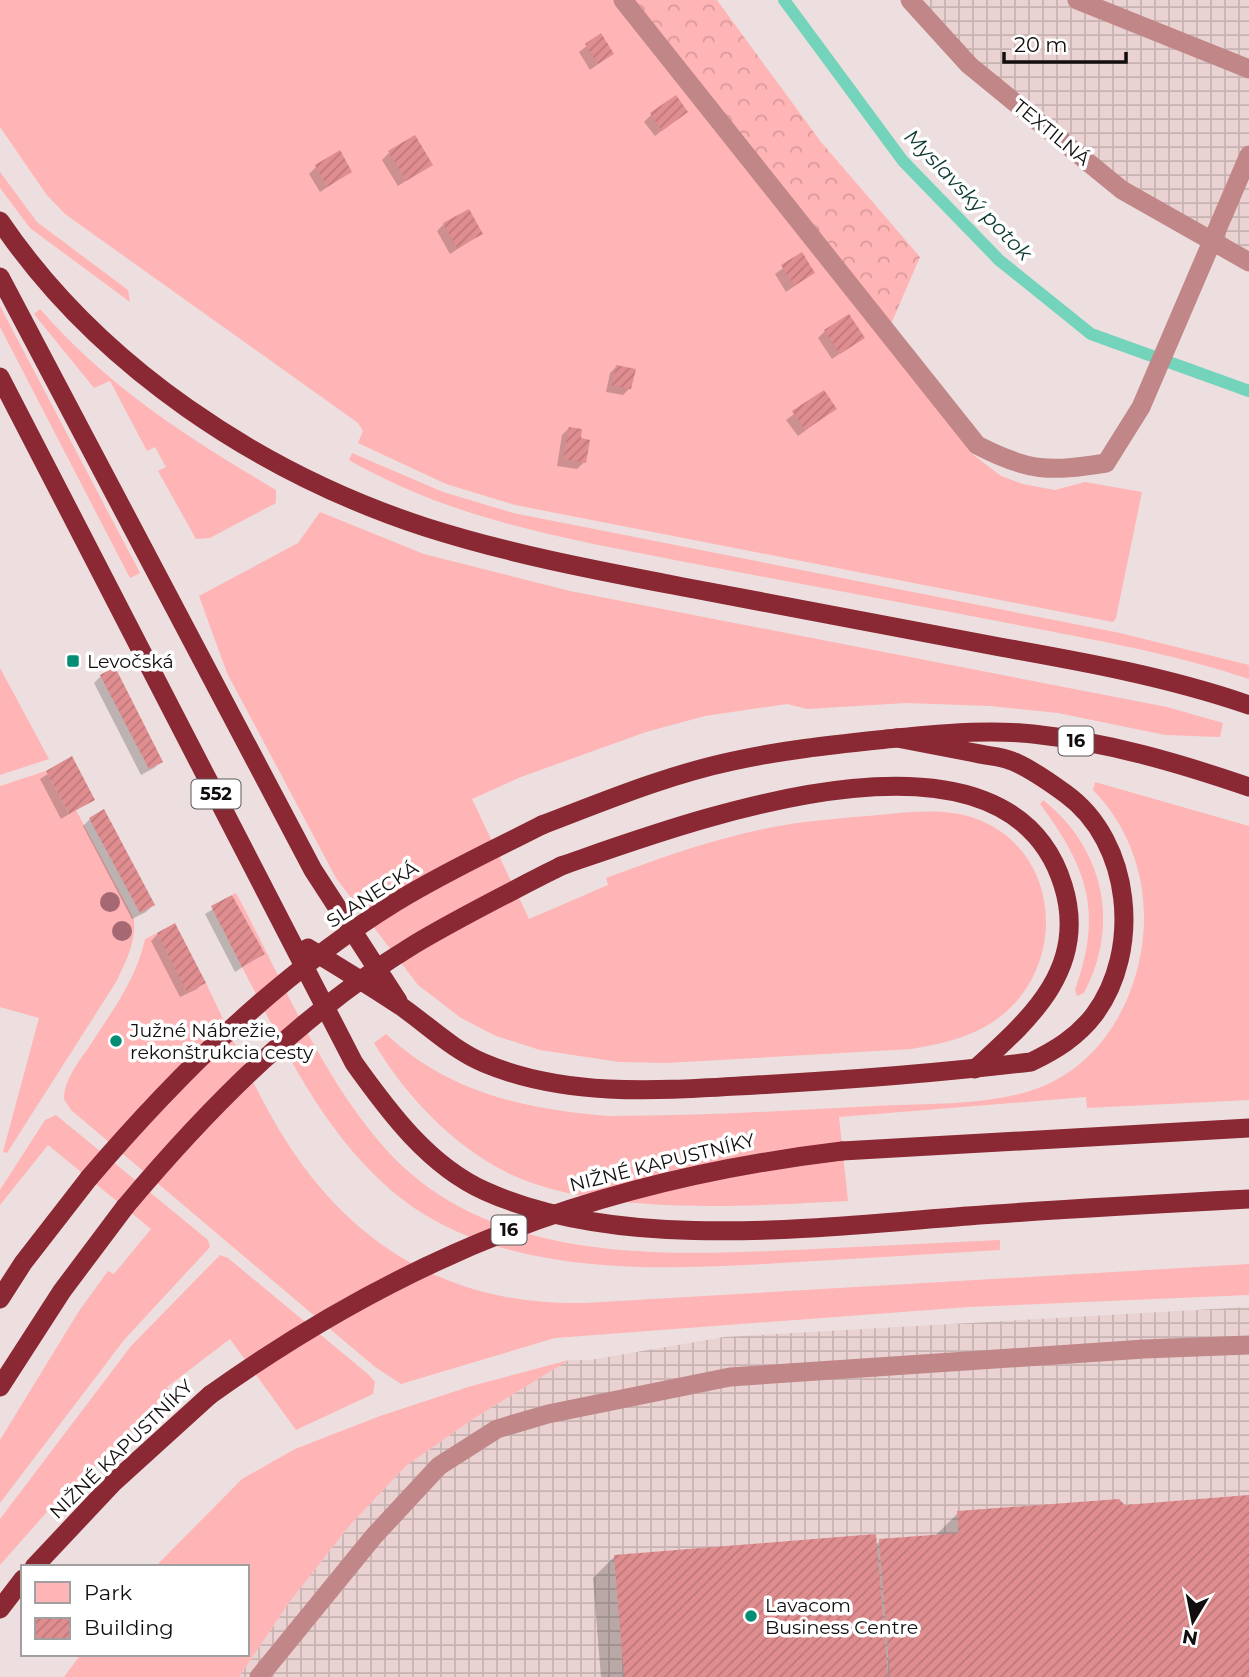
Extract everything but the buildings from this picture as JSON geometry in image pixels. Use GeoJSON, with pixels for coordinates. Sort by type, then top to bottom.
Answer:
{"type":"FeatureCollection","features":[{"type":"Feature","properties":{"kind":"highway"},"geometry":{"type":"LineString","coordinates":[[0,221],[69,306],[103,339],[165,390],[257,451],[359,501],[426,527],[607,572],[1111,668],[1249,705]]}},
{"type":"Feature","properties":{"kind":"highway"},"geometry":{"type":"LineString","coordinates":[[0,277],[313,870],[403,1008]]}},
{"type":"Feature","properties":{"kind":"highway","name":"552"},"geometry":{"type":"LineString","coordinates":[[0,377],[289,936]]}},
{"type":"Feature","properties":{"kind":"highway","name":"16"},"geometry":{"type":"LineString","coordinates":[[897,738],[969,730],[1033,734],[1104,745],[1190,767],[1249,788]]}},
{"type":"Feature","properties":{"kind":"highway"},"geometry":{"type":"LineString","coordinates":[[289,936],[403,1008],[440,1038],[484,1063],[535,1079],[575,1086],[665,1090],[975,1069],[1031,1062],[1060,1048],[1094,1014],[1110,988],[1122,942],[1124,918],[1117,869],[1099,828],[1068,795],[1012,761],[897,738]]}},
{"type":"Feature","properties":{"kind":"highway","name":"SLANECKÁ"},"geometry":{"type":"LineString","coordinates":[[0,1299],[23,1263],[89,1178],[178,1078],[235,1024],[320,954],[395,903],[542,825],[644,786],[732,761],[826,744],[897,738]]}},
{"type":"Feature","properties":{"kind":"highway"},"geometry":{"type":"LineString","coordinates":[[0,1387],[62,1291],[125,1207],[223,1099],[271,1053],[355,985],[436,932],[561,866],[676,827],[761,803],[816,793],[897,787],[968,794],[995,803],[1018,817],[1033,831],[1058,869],[1069,915],[1068,939],[1061,968],[1049,994],[1026,1022],[975,1069]]}},
{"type":"Feature","properties":{"kind":"highway"},"geometry":{"type":"LineString","coordinates":[[289,936],[354,1063],[408,1132],[441,1163],[482,1190],[519,1205],[618,1225],[755,1229],[1249,1199]]}},
{"type":"Feature","properties":{"kind":"highway","name":"NIŽNÉ KAPUSTNÍKY"},"geometry":{"type":"LineString","coordinates":[[36,1565],[113,1483],[210,1395],[298,1335],[353,1303],[462,1248],[573,1206],[687,1176],[769,1160],[842,1151],[1249,1128]]}},
{"type":"Feature","properties":{"kind":"highway"},"geometry":{"type":"LineString","coordinates":[[0,1609],[21,1583]]}},
{"type":"Feature","properties":{"kind":"lane"},"geometry":{"type":"LineString","coordinates":[[623,0],[977,445],[1011,463],[1053,471],[1106,463],[1141,407],[1249,155]]}},
{"type":"Feature","properties":{"kind":"lane","name":"TEXTILNÁ"},"geometry":{"type":"LineString","coordinates":[[910,0],[969,65],[1122,190],[1249,262]]}},
{"type":"Feature","properties":{"kind":"lane"},"geometry":{"type":"LineString","coordinates":[[1077,0],[1249,69]]}},
{"type":"Feature","properties":{"kind":"lane"},"geometry":{"type":"LineString","coordinates":[[259,1677],[374,1536],[439,1466],[497,1429],[548,1414],[730,1377],[1144,1349],[1249,1345]]}},
{"type":"Feature","properties":{"kind":"shaded area"},"geometry":{"type":"Polygon","coordinates":[[[910,0],[1249,0],[1249,262],[1122,190],[910,0]]]}},
{"type":"Feature","properties":{"kind":"shaded area"},"geometry":{"type":"Polygon","coordinates":[[[1249,1307],[1249,1677],[239,1677],[288,1604],[350,1525],[406,1466],[473,1419],[569,1360],[590,1360],[724,1337],[1249,1307]]]}},
{"type":"Feature","properties":{"kind":"green space"},"geometry":{"type":"Polygon","coordinates":[[[0,0],[627,0],[971,453],[1001,476],[1023,484],[1055,490],[1085,482],[1142,492],[1116,618],[1113,622],[515,505],[446,484],[358,443],[363,431],[358,423],[65,214],[46,194],[0,127],[0,0]]]}},
{"type":"Feature","properties":{"kind":"green space"},"geometry":{"type":"Polygon","coordinates":[[[627,0],[717,0],[821,142],[920,257],[884,340],[627,0]]]}},
{"type":"Feature","properties":{"kind":"green space"},"geometry":{"type":"Polygon","coordinates":[[[0,172],[37,222],[128,290],[130,302],[30,228],[0,188],[0,172]]]}},
{"type":"Feature","properties":{"kind":"green space"},"geometry":{"type":"Polygon","coordinates":[[[0,306],[140,573],[130,578],[0,327],[0,306]]]}},
{"type":"Feature","properties":{"kind":"green space"},"geometry":{"type":"Polygon","coordinates":[[[40,309],[93,363],[121,387],[212,451],[276,490],[276,503],[210,538],[196,539],[158,471],[166,467],[155,447],[147,451],[110,381],[94,388],[34,314],[40,309]]]}},
{"type":"Feature","properties":{"kind":"green space"},"geometry":{"type":"Polygon","coordinates":[[[352,453],[443,492],[513,513],[1120,633],[1249,665],[1249,679],[1122,645],[552,535],[428,498],[349,460],[352,453]]]}},
{"type":"Feature","properties":{"kind":"green space"},"geometry":{"type":"Polygon","coordinates":[[[320,512],[424,554],[570,591],[1167,707],[1223,723],[1220,737],[1165,735],[1058,713],[990,706],[906,703],[807,709],[787,704],[705,716],[646,732],[521,777],[472,799],[529,919],[608,885],[606,878],[723,839],[792,824],[903,813],[939,812],[974,818],[1003,833],[1024,854],[1038,880],[1045,908],[1045,938],[1038,966],[1023,993],[1001,1016],[959,1038],[912,1049],[667,1063],[619,1062],[540,1050],[496,1036],[461,1018],[418,985],[336,878],[227,673],[199,596],[298,543],[320,512]]]}},
{"type":"Feature","properties":{"kind":"green space"},"geometry":{"type":"Polygon","coordinates":[[[0,668],[49,759],[0,775],[0,668]]]}},
{"type":"Feature","properties":{"kind":"green space"},"geometry":{"type":"Polygon","coordinates":[[[46,771],[68,813],[76,810],[134,919],[133,936],[130,952],[116,982],[7,1153],[3,1152],[39,1018],[0,1007],[0,786],[46,771]]]}},
{"type":"Feature","properties":{"kind":"green space"},"geometry":{"type":"Polygon","coordinates":[[[1095,782],[1249,826],[1249,1100],[1087,1108],[1086,1097],[839,1117],[848,1201],[674,1205],[583,1196],[542,1186],[506,1172],[448,1133],[400,1081],[374,1043],[386,1034],[436,1071],[462,1084],[518,1103],[608,1116],[943,1104],[992,1099],[1037,1089],[1074,1069],[1103,1040],[1115,1023],[1132,986],[1142,946],[1143,903],[1136,862],[1119,824],[1093,790],[1095,782]]]}},
{"type":"Feature","properties":{"kind":"green space"},"geometry":{"type":"Polygon","coordinates":[[[1043,800],[1064,819],[1080,840],[1100,888],[1102,940],[1084,993],[1077,996],[1075,990],[1084,963],[1088,937],[1086,892],[1070,849],[1040,804],[1043,800]]]}},
{"type":"Feature","properties":{"kind":"green space"},"geometry":{"type":"Polygon","coordinates":[[[236,893],[302,1023],[359,1116],[382,1145],[425,1185],[473,1214],[526,1233],[583,1245],[641,1251],[758,1252],[1000,1240],[1000,1250],[747,1265],[637,1267],[581,1263],[526,1254],[474,1239],[426,1215],[383,1183],[360,1160],[320,1109],[242,967],[265,954],[232,895],[236,893]]]}},
{"type":"Feature","properties":{"kind":"green space"},"geometry":{"type":"Polygon","coordinates":[[[157,933],[187,991],[206,983],[265,1105],[315,1182],[378,1242],[414,1265],[453,1282],[494,1294],[538,1301],[584,1303],[1249,1264],[1249,1295],[969,1307],[555,1338],[401,1384],[375,1367],[71,1110],[64,1099],[71,1074],[132,977],[145,939],[157,933]]]}},
{"type":"Feature","properties":{"kind":"green space"},"geometry":{"type":"Polygon","coordinates":[[[56,1115],[208,1240],[210,1247],[124,1340],[0,1503],[0,1440],[79,1311],[108,1271],[114,1274],[151,1229],[48,1145],[0,1205],[0,1190],[45,1120],[56,1115]]]}},
{"type":"Feature","properties":{"kind":"green space"},"geometry":{"type":"Polygon","coordinates":[[[220,1255],[228,1258],[369,1375],[375,1382],[373,1394],[296,1430],[230,1339],[167,1387],[173,1395],[53,1505],[0,1565],[0,1519],[131,1346],[220,1255]]]}},
{"type":"Feature","properties":{"kind":"green space"},"geometry":{"type":"Polygon","coordinates":[[[569,1360],[473,1419],[406,1466],[350,1525],[288,1604],[239,1677],[64,1677],[80,1656],[248,1656],[248,1565],[157,1565],[242,1479],[295,1449],[380,1416],[468,1387],[569,1360]]]}},
{"type":"Feature","properties":{"kind":"waterway","name":"Myslavský potok"},"geometry":{"type":"LineString","coordinates":[[784,0],[903,161],[999,260],[1091,334],[1249,391]]}},
{"type":"Feature","properties":{"kind":"place","name":"Levočská"},"geometry":{"type":"Point","coordinates":[73,661]}},
{"type":"Feature","properties":{"kind":"place","name":"Južné Nábrežie, rekonštrukcia cesty"},"geometry":{"type":"Point","coordinates":[116,1041]}},
{"type":"Feature","properties":{"kind":"place","name":"Lavacom Business Centre"},"geometry":{"type":"Point","coordinates":[751,1616]}}]}
